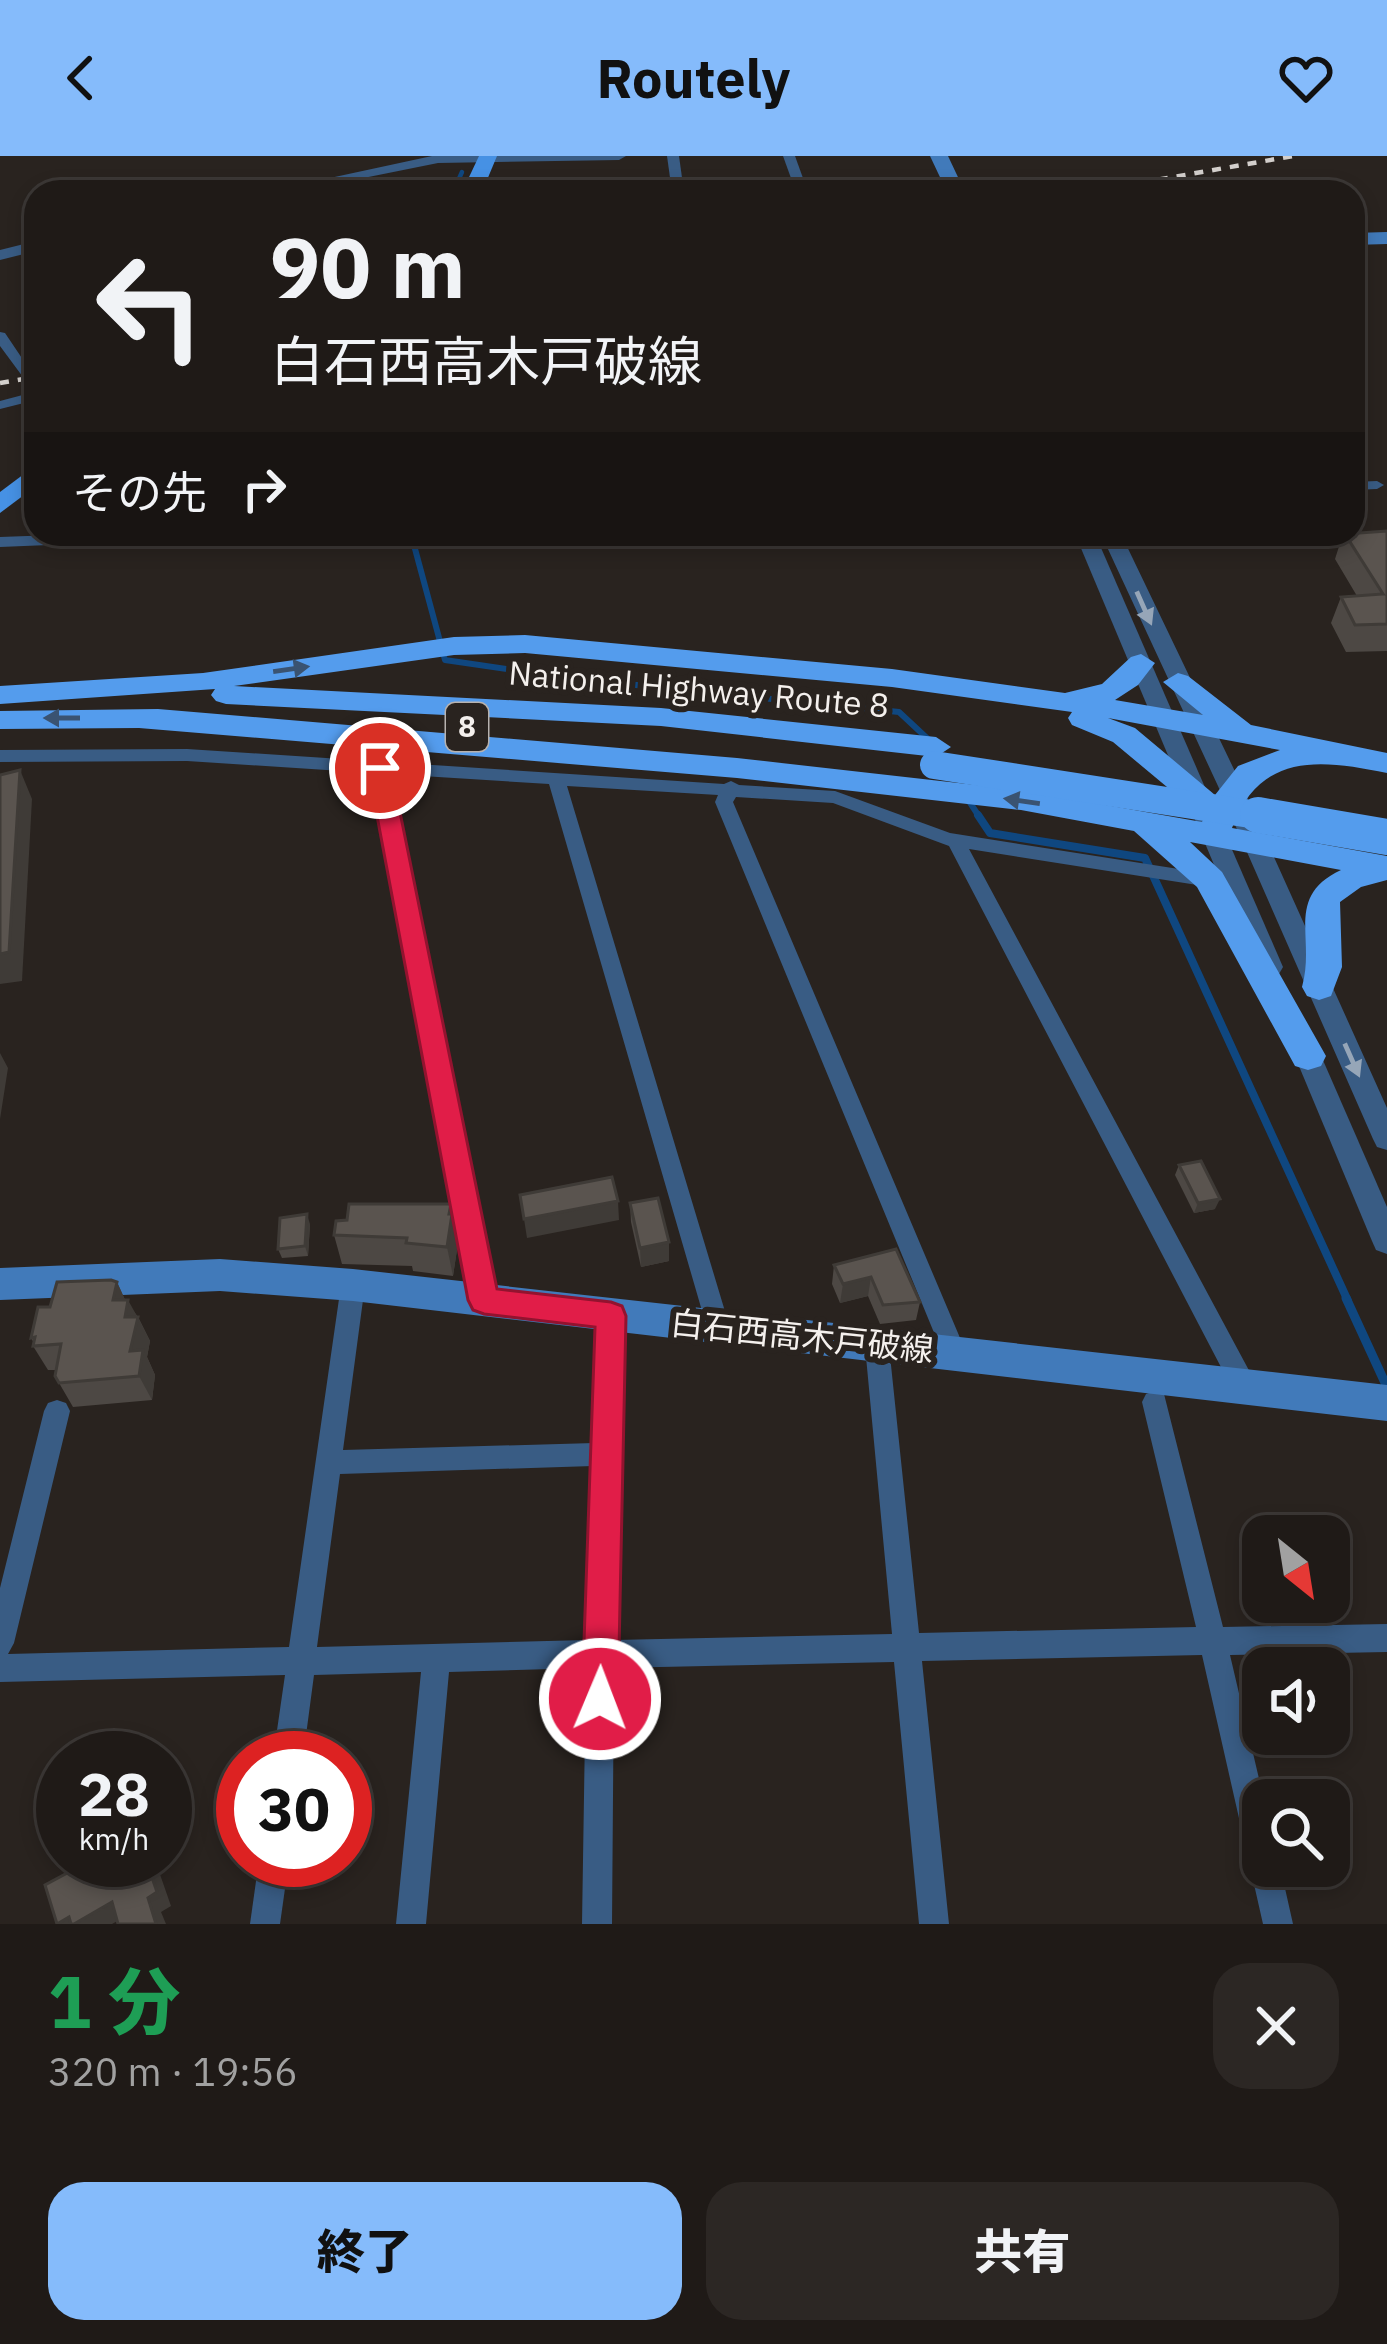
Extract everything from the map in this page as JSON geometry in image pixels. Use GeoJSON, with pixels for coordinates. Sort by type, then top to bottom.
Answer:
{"type":"FeatureCollection","features":[{"type":"Feature","properties":{"kind":"highway"},"geometry":{"type":"LineString","coordinates":[[50,693],[203,682],[497,644],[758,663],[1163,716],[1375,760]]}},
{"type":"Feature","properties":{"kind":"highway"},"geometry":{"type":"LineString","coordinates":[[1022,699],[1083,700],[1106,694],[1127,682],[1141,663]]}},
{"type":"Feature","properties":{"kind":"highway"},"geometry":{"type":"LineString","coordinates":[[1178,682],[1213,711],[1266,738]]}},
{"type":"Feature","properties":{"kind":"highway","name":"National Highway Route 8"},"geometry":{"type":"LineString","coordinates":[[0,695],[253,695],[637,715],[935,756],[1020,775],[1387,837]]}},
{"type":"Feature","properties":{"kind":"highway"},"geometry":{"type":"LineString","coordinates":[[1022,699],[1124,735],[1216,793]]}},
{"type":"Feature","properties":{"kind":"highway"},"geometry":{"type":"LineString","coordinates":[[136,718],[758,770],[1021,800],[1214,832],[1387,868]]}},
{"type":"Feature","properties":{"kind":"highway","name":"National Highway Route 8"},"geometry":{"type":"LineString","coordinates":[[0,720],[364,720],[935,756],[1023,756],[1387,818]]}},
{"type":"Feature","properties":{"kind":"highway"},"geometry":{"type":"LineString","coordinates":[[1216,793],[1274,761],[1375,760]]}},
{"type":"Feature","properties":{"kind":"highway"},"geometry":{"type":"LineString","coordinates":[[1214,832],[1216,793]]}},
{"type":"Feature","properties":{"kind":"highway"},"geometry":{"type":"LineString","coordinates":[[1137,820],[1168,840],[1210,880],[1308,1056]]}},
{"type":"Feature","properties":{"kind":"highway"},"geometry":{"type":"LineString","coordinates":[[1319,987],[1328,968],[1319,931],[1320,906],[1334,886],[1387,868]]}},
{"type":"Feature","properties":{"kind":"main road"},"geometry":{"type":"LineString","coordinates":[[0,505],[24,484]]}},
{"type":"Feature","properties":{"kind":"main road","name":"白石西高木戸破線"},"geometry":{"type":"LineString","coordinates":[[0,1284],[220,1275],[353,1285],[1387,1403]]}},
{"type":"Feature","properties":{"kind":"street"},"geometry":{"type":"LineString","coordinates":[[330,180],[436,158],[619,156]]}},
{"type":"Feature","properties":{"kind":"street"},"geometry":{"type":"LineString","coordinates":[[0,336],[24,373]]}},
{"type":"Feature","properties":{"kind":"street"},"geometry":{"type":"LineString","coordinates":[[1365,485],[1376,485]]}},
{"type":"Feature","properties":{"kind":"street"},"geometry":{"type":"LineString","coordinates":[[1090,546],[1163,716],[1250,840],[1387,1138]]}},
{"type":"Feature","properties":{"kind":"street"},"geometry":{"type":"LineString","coordinates":[[1116,546],[1199,724],[1216,793]]}},
{"type":"Feature","properties":{"kind":"street"},"geometry":{"type":"LineString","coordinates":[[0,756],[187,755],[835,797],[955,840],[1210,880]]}},
{"type":"Feature","properties":{"kind":"street"},"geometry":{"type":"LineString","coordinates":[[380,768],[484,1300]]}},
{"type":"Feature","properties":{"kind":"street"},"geometry":{"type":"LineString","coordinates":[[556,778],[718,1328]]}},
{"type":"Feature","properties":{"kind":"street"},"geometry":{"type":"LineString","coordinates":[[731,788],[724,802],[954,1352]]}},
{"type":"Feature","properties":{"kind":"street"},"geometry":{"type":"LineString","coordinates":[[1214,832],[1387,1241]]}},
{"type":"Feature","properties":{"kind":"street"},"geometry":{"type":"LineString","coordinates":[[955,840],[1243,1384]]}},
{"type":"Feature","properties":{"kind":"street"},"geometry":{"type":"LineString","coordinates":[[292,1731],[353,1285]]}},
{"type":"Feature","properties":{"kind":"street"},"geometry":{"type":"LineString","coordinates":[[597,1924],[611,1316]]}},
{"type":"Feature","properties":{"kind":"street"},"geometry":{"type":"LineString","coordinates":[[877,1346],[934,1924]]}},
{"type":"Feature","properties":{"kind":"street"},"geometry":{"type":"LineString","coordinates":[[1155,1402],[1245,1779]]}},
{"type":"Feature","properties":{"kind":"street"},"geometry":{"type":"LineString","coordinates":[[0,1643],[57,1411]]}},
{"type":"Feature","properties":{"kind":"street"},"geometry":{"type":"LineString","coordinates":[[329,1462],[607,1454]]}},
{"type":"Feature","properties":{"kind":"street"},"geometry":{"type":"LineString","coordinates":[[0,1668],[1387,1638]]}},
{"type":"Feature","properties":{"kind":"street"},"geometry":{"type":"LineString","coordinates":[[411,1924],[436,1658]]}},
{"type":"Feature","properties":{"kind":"street"},"geometry":{"type":"LineString","coordinates":[[266,1924],[271,1887]]}},
{"type":"Feature","properties":{"kind":"street"},"geometry":{"type":"LineString","coordinates":[[1270,1887],[1278,1924]]}},
{"type":"Feature","properties":{"kind":"building"},"geometry":{"type":"Polygon","coordinates":[[[1387,531],[1387,624],[1355,625],[1341,597],[1383,594],[1353,546],[1365,546],[1365,533],[1387,531]]]}},
{"type":"Feature","properties":{"kind":"building"},"geometry":{"type":"Polygon","coordinates":[[[20,770],[9,952],[0,954],[0,775],[20,770]]]}},
{"type":"Feature","properties":{"kind":"building"},"geometry":{"type":"Polygon","coordinates":[[[1201,1161],[1220,1199],[1198,1203],[1179,1165],[1201,1161]]]}},
{"type":"Feature","properties":{"kind":"building"},"geometry":{"type":"Polygon","coordinates":[[[612,1177],[618,1201],[524,1219],[520,1195],[612,1177]]]}},
{"type":"Feature","properties":{"kind":"building"},"geometry":{"type":"Polygon","coordinates":[[[658,1198],[669,1242],[640,1248],[630,1203],[658,1198]]]}},
{"type":"Feature","properties":{"kind":"building"},"geometry":{"type":"Polygon","coordinates":[[[349,1204],[451,1204],[447,1247],[406,1243],[407,1238],[334,1235],[336,1221],[347,1220],[349,1204]]]}},
{"type":"Feature","properties":{"kind":"building"},"geometry":{"type":"Polygon","coordinates":[[[307,1214],[305,1246],[278,1249],[280,1218],[307,1214]]]}},
{"type":"Feature","properties":{"kind":"building"},"geometry":{"type":"Polygon","coordinates":[[[896,1249],[920,1302],[883,1305],[871,1277],[843,1284],[834,1265],[896,1249]]]}},
{"type":"Feature","properties":{"kind":"building"},"geometry":{"type":"Polygon","coordinates":[[[57,1282],[117,1282],[113,1300],[128,1300],[125,1317],[138,1317],[130,1351],[143,1350],[139,1376],[59,1383],[55,1376],[61,1344],[33,1346],[38,1307],[50,1307],[57,1282]]]}},
{"type":"Feature","properties":{"kind":"building"},"geometry":{"type":"Polygon","coordinates":[[[46,1887],[155,1887],[157,1892],[148,1898],[156,1924],[118,1924],[112,1902],[74,1924],[69,1917],[57,1924],[46,1887]]]}},
{"type":"Feature","properties":{"kind":"waterway"},"geometry":{"type":"LineString","coordinates":[[458,180],[462,172]]}},
{"type":"Feature","properties":{"kind":"waterway"},"geometry":{"type":"LineString","coordinates":[[414,546],[445,660],[568,678],[899,712],[929,740]]}},
{"type":"Feature","properties":{"kind":"waterway"},"geometry":{"type":"LineString","coordinates":[[967,798],[980,818]]}},
{"type":"Feature","properties":{"kind":"waterway"},"geometry":{"type":"LineString","coordinates":[[980,818],[990,833],[1145,858],[1348,1301]]}},
{"type":"Feature","properties":{"kind":"waterway"},"geometry":{"type":"LineString","coordinates":[[1346,1298],[1387,1387]]}},
{"type":"Feature","properties":{"kind":"railway"},"geometry":{"type":"LineString","coordinates":[[1156,180],[1293,156]]}},
{"type":"Feature","properties":{"kind":"railway"},"geometry":{"type":"LineString","coordinates":[[0,383],[24,379]]}},
{"type":"Feature","properties":{"kind":"route"},"geometry":{"type":"LineString","coordinates":[[380,768],[484,1300],[611,1316],[600,1699]]}}]}
